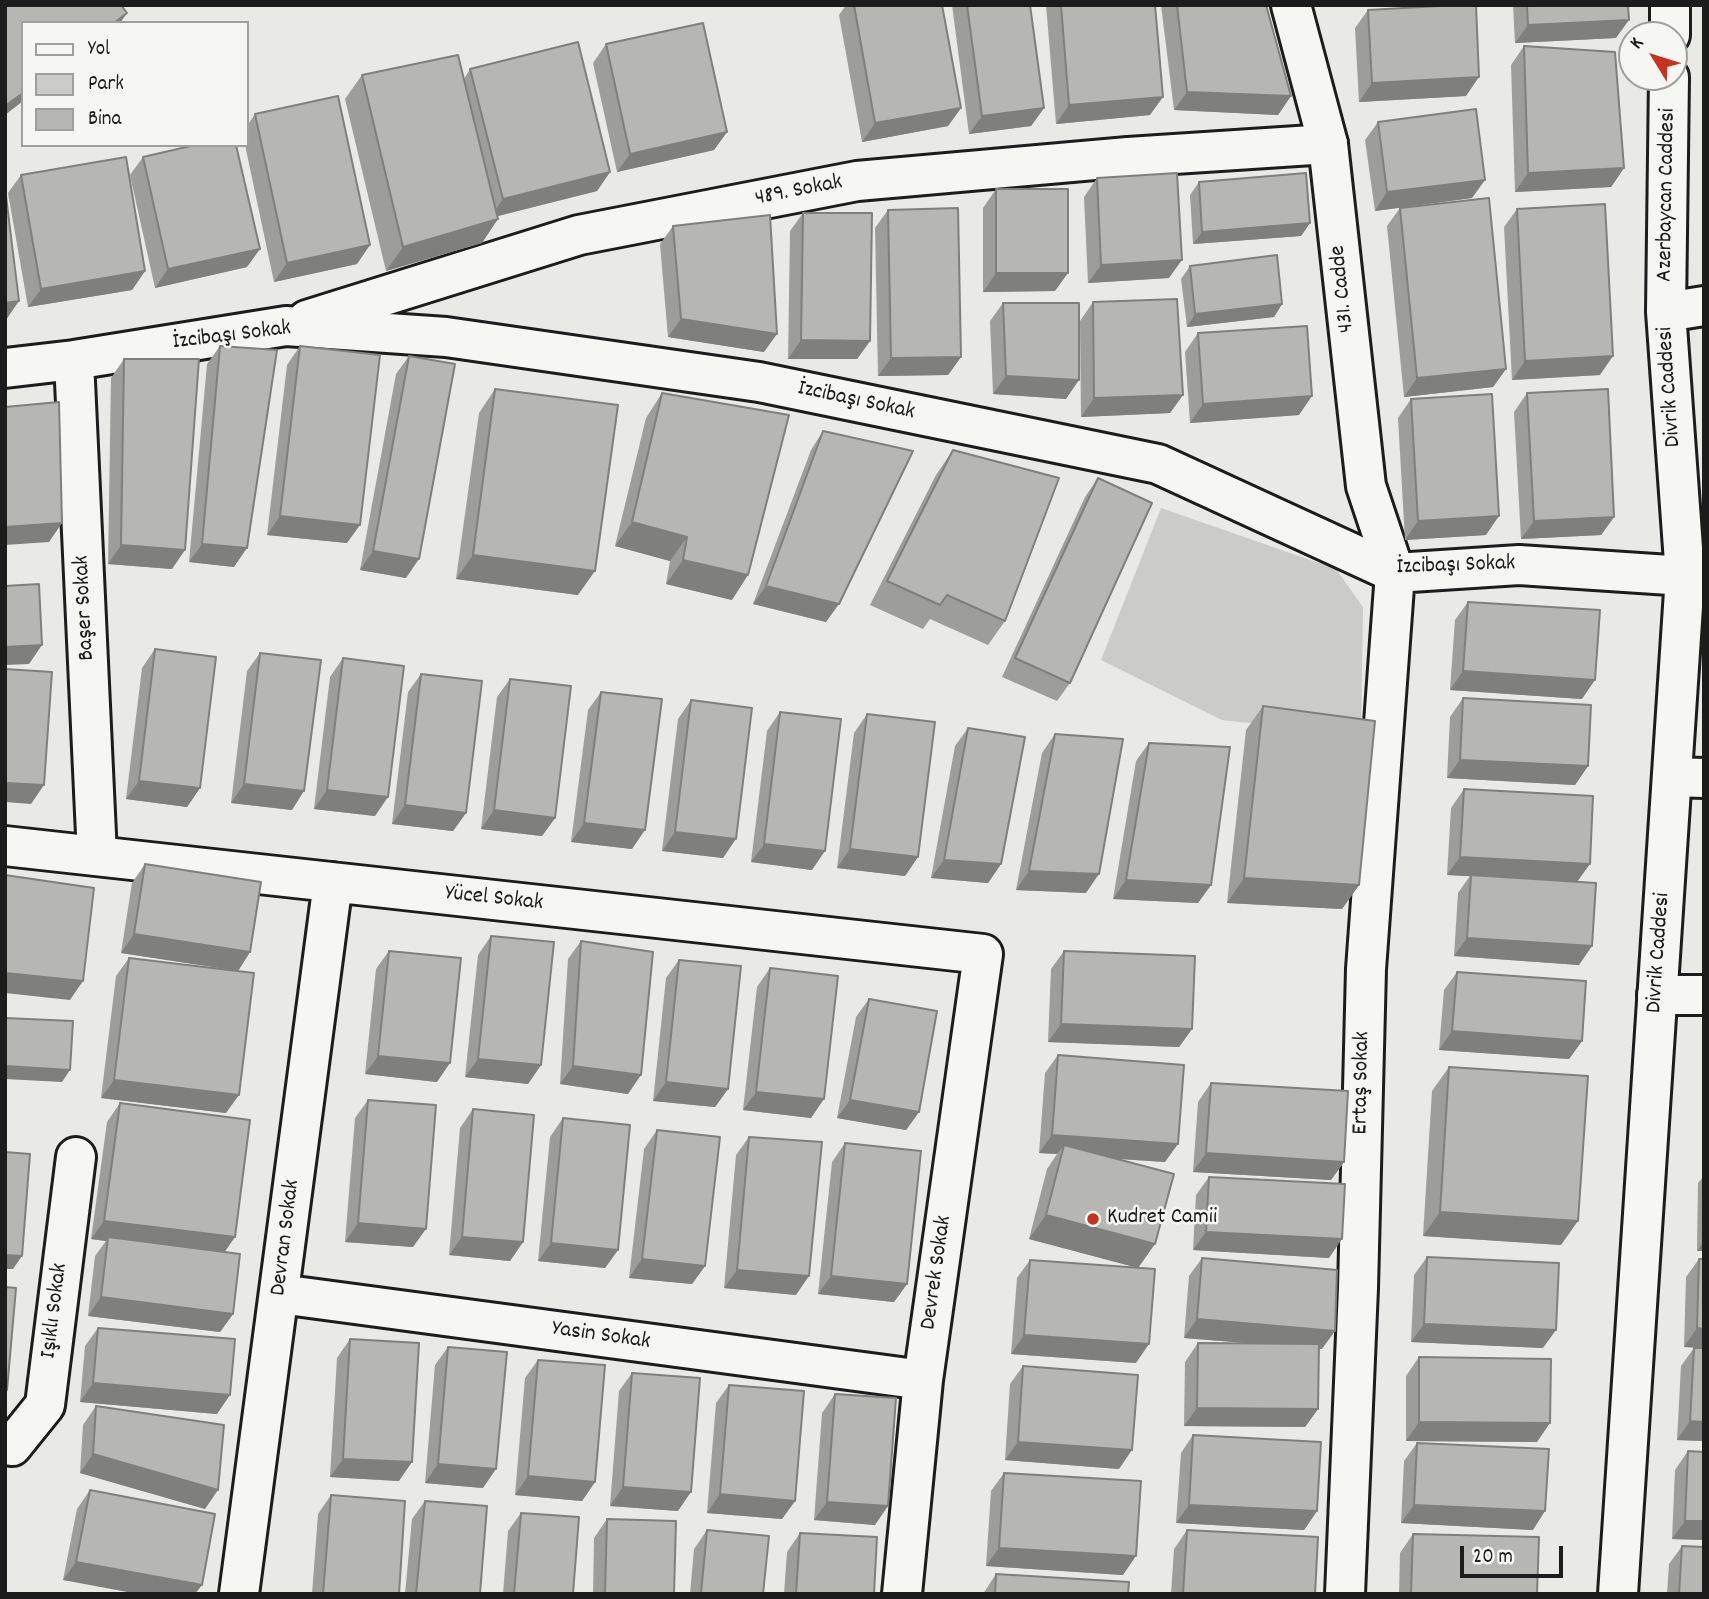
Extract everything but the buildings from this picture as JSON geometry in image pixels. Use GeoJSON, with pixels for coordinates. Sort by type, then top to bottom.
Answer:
{"type":"FeatureCollection","features":[{"type":"Feature","properties":{"kind":"street","name":"431. Cadde"},"geometry":{"type":"LineString","coordinates":[[1291,5],[1328,144],[1366,485],[1395,573]]}},
{"type":"Feature","properties":{"kind":"street","name":"Azerbaycan Caddesi"},"geometry":{"type":"LineString","coordinates":[[1666,312],[1669,91]]}},
{"type":"Feature","properties":{"kind":"street","name":"489. Sokak"},"geometry":{"type":"LineString","coordinates":[[286,326],[579,235],[857,181],[1128,157],[1328,144]]}},
{"type":"Feature","properties":{"kind":"street"},"geometry":{"type":"LineString","coordinates":[[1666,312],[1704,306]]}},
{"type":"Feature","properties":{"kind":"street","name":"Divrik Caddesi"},"geometry":{"type":"LineString","coordinates":[[1618,1594],[1657,995],[1688,778],[1685,576],[1666,312]]}},
{"type":"Feature","properties":{"kind":"street","name":"İzcibaşı Sokak"},"geometry":{"type":"LineString","coordinates":[[5,368],[74,360],[286,326],[446,337],[760,382],[1158,464],[1395,573],[1518,565],[1685,576]]}},
{"type":"Feature","properties":{"kind":"street","name":"Başer Sokak"},"geometry":{"type":"LineString","coordinates":[[74,360],[97,856]]}},
{"type":"Feature","properties":{"kind":"street","name":"Ertaş Sokak"},"geometry":{"type":"LineString","coordinates":[[1345,1594],[1358,1288],[1366,969],[1395,573]]}},
{"type":"Feature","properties":{"kind":"street","name":"Yücel Sokak"},"geometry":{"type":"LineString","coordinates":[[5,846],[983,954]]}},
{"type":"Feature","properties":{"kind":"street","name":"Devran Sokak"},"geometry":{"type":"LineString","coordinates":[[239,1594],[333,882]]}},
{"type":"Feature","properties":{"kind":"street","name":"Devrek Sokak"},"geometry":{"type":"LineString","coordinates":[[902,1594],[923,1380],[983,954]]}},
{"type":"Feature","properties":{"kind":"street"},"geometry":{"type":"LineString","coordinates":[[1657,995],[1704,995]]}},
{"type":"Feature","properties":{"kind":"street","name":"Işıklı Sokak"},"geometry":{"type":"LineString","coordinates":[[5,1445],[12,1446],[44,1405],[76,1157]]}},
{"type":"Feature","properties":{"kind":"street","name":"Yasin Sokak"},"geometry":{"type":"LineString","coordinates":[[280,1294],[923,1380]]}},
{"type":"Feature","properties":{"kind":"green space"},"geometry":{"type":"Polygon","coordinates":[[[1161,508],[1336,569],[1363,607],[1361,735],[1222,720],[1101,660],[1161,508]]]}},
{"type":"Feature","properties":{"kind":"place","name":"Kudret Camii"},"geometry":{"type":"Point","coordinates":[1093,1219]}}]}
